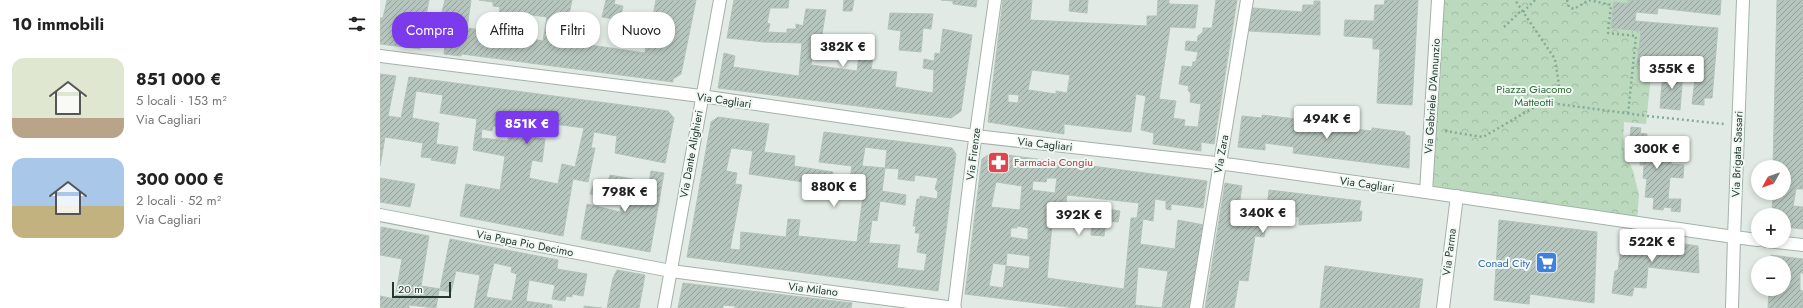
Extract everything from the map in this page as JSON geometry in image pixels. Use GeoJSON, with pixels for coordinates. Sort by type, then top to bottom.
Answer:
{"type":"FeatureCollection","features":[{"type":"Feature","properties":{"kind":"street","name":"Via Dante Alighieri"},"geometry":{"type":"LineString","coordinates":[[664,308],[701,96],[720,0]]}},
{"type":"Feature","properties":{"kind":"street","name":"Via Firenze"},"geometry":{"type":"LineString","coordinates":[[955,308],[975,136],[995,0]]}},
{"type":"Feature","properties":{"kind":"street","name":"Via Zara"},"geometry":{"type":"LineString","coordinates":[[1196,308],[1247,0]]}},
{"type":"Feature","properties":{"kind":"street","name":"Via Gabriele D'Annunzio"},"geometry":{"type":"LineString","coordinates":[[1426,192],[1438,0]]}},
{"type":"Feature","properties":{"kind":"street","name":"Via Brigata Sassari"},"geometry":{"type":"LineString","coordinates":[[1732,308],[1743,0]]}},
{"type":"Feature","properties":{"kind":"street","name":"Via Cagliari"},"geometry":{"type":"LineString","coordinates":[[380,56],[701,96],[975,136],[1220,164],[1456,196],[1751,239]]}},
{"type":"Feature","properties":{"kind":"street","name":"Via Parma"},"geometry":{"type":"LineString","coordinates":[[1443,308],[1456,196]]}},
{"type":"Feature","properties":{"kind":"street","name":"Via Papa Pio Decimo"},"geometry":{"type":"LineString","coordinates":[[380,215],[671,271]]}},
{"type":"Feature","properties":{"kind":"street"},"geometry":{"type":"LineString","coordinates":[[1791,244],[1803,245]]}},
{"type":"Feature","properties":{"kind":"street","name":"Via Milano"},"geometry":{"type":"LineString","coordinates":[[671,271],[955,308]]}},
{"type":"Feature","properties":{"kind":"path"},"geometry":{"type":"LineString","coordinates":[[1430,128],[1483,137],[1543,102],[1552,95],[1559,85],[1555,59],[1515,0]]}},
{"type":"Feature","properties":{"kind":"path"},"geometry":{"type":"LineString","coordinates":[[1504,27],[1535,0]]}},
{"type":"Feature","properties":{"kind":"path"},"geometry":{"type":"LineString","coordinates":[[1567,0],[1569,7],[1574,9],[1589,0],[1610,6],[1608,33],[1636,36],[1628,114]]}},
{"type":"Feature","properties":{"kind":"path"},"geometry":{"type":"LineString","coordinates":[[1543,102],[1628,114],[1738,126]]}},
{"type":"Feature","properties":{"kind":"green space","name":"Piazza Giacomo Matteotti"},"geometry":{"type":"Polygon","coordinates":[[[1444,0],[1628,0],[1628,4],[1614,3],[1611,28],[1641,31],[1637,65],[1652,66],[1646,124],[1624,122],[1623,147],[1633,171],[1639,195],[1637,219],[1431,188],[1444,0]]]}},
{"type":"Feature","properties":{"kind":"building"},"geometry":{"type":"Polygon","coordinates":[[[387,0],[429,0],[427,12],[392,12],[392,46],[380,44],[380,18],[383,18],[387,0]]]}},
{"type":"Feature","properties":{"kind":"building"},"geometry":{"type":"Polygon","coordinates":[[[445,0],[471,0],[468,21],[468,12],[442,12],[445,0]]]}},
{"type":"Feature","properties":{"kind":"building"},"geometry":{"type":"Polygon","coordinates":[[[479,0],[572,0],[570,12],[546,12],[546,17],[538,16],[538,12],[499,12],[500,7],[493,6],[493,2],[479,0]]]}},
{"type":"Feature","properties":{"kind":"building"},"geometry":{"type":"Polygon","coordinates":[[[606,0],[615,0],[614,4],[623,6],[622,12],[608,12],[608,18],[602,17],[606,0]]]}},
{"type":"Feature","properties":{"kind":"building"},"geometry":{"type":"Polygon","coordinates":[[[656,0],[696,0],[681,74],[673,79],[673,82],[462,54],[461,56],[444,54],[445,48],[468,48],[468,28],[476,29],[476,48],[538,48],[538,40],[543,41],[546,23],[546,48],[600,48],[600,46],[645,53],[646,48],[675,48],[675,12],[654,12],[656,0]]]}},
{"type":"Feature","properties":{"kind":"building"},"geometry":{"type":"Polygon","coordinates":[[[734,0],[789,0],[788,8],[770,8],[767,23],[770,24],[768,32],[787,33],[787,29],[796,29],[796,24],[803,26],[806,9],[826,10],[820,46],[815,44],[811,65],[857,71],[860,49],[874,52],[871,69],[897,72],[895,87],[933,93],[934,70],[923,68],[924,59],[934,61],[935,53],[940,54],[943,29],[972,35],[961,111],[951,118],[718,88],[724,53],[735,56],[733,67],[799,76],[802,43],[764,42],[727,38],[734,0]]]}},
{"type":"Feature","properties":{"kind":"building"},"geometry":{"type":"Polygon","coordinates":[[[844,0],[854,0],[852,11],[843,11],[844,0]]]}},
{"type":"Feature","properties":{"kind":"building"},"geometry":{"type":"Polygon","coordinates":[[[941,0],[977,0],[976,7],[953,4],[953,1],[941,0]]]}},
{"type":"Feature","properties":{"kind":"building"},"geometry":{"type":"Polygon","coordinates":[[[1003,0],[1032,0],[1030,20],[1147,26],[1147,16],[1157,16],[1158,0],[1169,0],[1169,4],[1198,5],[1195,28],[1170,27],[1159,99],[1176,101],[1173,118],[1185,120],[1184,126],[1198,127],[1201,104],[1190,102],[1191,94],[1188,90],[1189,86],[1179,84],[1182,66],[1192,67],[1193,62],[1196,61],[1198,52],[1185,50],[1186,41],[1197,42],[1198,36],[1203,32],[1203,28],[1212,28],[1216,0],[1237,0],[1214,144],[1201,142],[1201,151],[1153,144],[1154,133],[1141,130],[1146,96],[1136,94],[1131,132],[1064,124],[1064,134],[988,122],[1003,0]],[[1032,70],[1028,90],[1056,94],[1056,91],[1067,93],[1070,75],[1032,70]],[[1008,94],[1008,102],[1018,103],[1019,95],[1008,94]]]}},
{"type":"Feature","properties":{"kind":"building"},"geometry":{"type":"Polygon","coordinates":[[[1070,0],[1088,0],[1087,13],[1069,11],[1070,0]]]}},
{"type":"Feature","properties":{"kind":"building"},"geometry":{"type":"Polygon","coordinates":[[[1385,0],[1418,0],[1412,105],[1377,103],[1380,49],[1373,49],[1373,38],[1344,36],[1345,20],[1374,21],[1375,5],[1384,5],[1385,0]]]}},
{"type":"Feature","properties":{"kind":"building"},"geometry":{"type":"Polygon","coordinates":[[[1628,0],[1721,0],[1720,15],[1658,8],[1657,14],[1636,12],[1635,21],[1718,28],[1712,98],[1704,98],[1704,105],[1692,104],[1697,62],[1653,58],[1652,66],[1637,65],[1641,31],[1611,28],[1614,2],[1628,4],[1628,0]]]}},
{"type":"Feature","properties":{"kind":"building"},"geometry":{"type":"Polygon","coordinates":[[[1777,0],[1803,0],[1803,189],[1796,189],[1793,206],[1803,207],[1803,229],[1791,228],[1791,208],[1772,208],[1773,200],[1791,200],[1791,160],[1773,160],[1777,0]]]}},
{"type":"Feature","properties":{"kind":"building"},"geometry":{"type":"Polygon","coordinates":[[[1314,1],[1320,1],[1320,35],[1249,31],[1253,8],[1302,12],[1303,5],[1314,5],[1314,1]]]}},
{"type":"Feature","properties":{"kind":"building"},"geometry":{"type":"Polygon","coordinates":[[[890,13],[933,14],[931,29],[923,28],[921,52],[899,50],[901,31],[888,29],[890,13]]]}},
{"type":"Feature","properties":{"kind":"building"},"geometry":{"type":"Polygon","coordinates":[[[1663,70],[1683,72],[1680,110],[1660,108],[1663,70]]]}},
{"type":"Feature","properties":{"kind":"building"},"geometry":{"type":"Polygon","coordinates":[[[380,74],[396,76],[388,116],[401,118],[409,77],[668,111],[674,118],[665,163],[615,153],[617,136],[594,132],[591,148],[595,148],[588,182],[573,179],[563,236],[460,216],[466,184],[500,190],[505,156],[473,150],[477,119],[440,113],[443,95],[416,91],[412,118],[439,123],[436,144],[458,147],[455,164],[431,160],[432,158],[421,157],[423,143],[385,137],[380,166],[380,74]],[[524,110],[520,135],[545,139],[542,162],[532,160],[529,178],[558,184],[562,164],[575,167],[584,128],[547,123],[547,113],[524,110]],[[493,126],[492,131],[482,129],[481,138],[508,141],[509,128],[493,126]]]}},
{"type":"Feature","properties":{"kind":"building"},"geometry":{"type":"Polygon","coordinates":[[[1299,114],[1313,117],[1313,123],[1321,124],[1321,121],[1345,124],[1345,128],[1372,131],[1372,128],[1405,132],[1405,135],[1410,136],[1409,168],[1293,153],[1294,147],[1265,143],[1265,150],[1238,147],[1242,116],[1262,118],[1262,115],[1296,119],[1299,114]]]}},
{"type":"Feature","properties":{"kind":"building"},"geometry":{"type":"Polygon","coordinates":[[[718,117],[769,124],[764,152],[795,156],[794,166],[833,172],[831,186],[749,174],[753,151],[731,148],[726,171],[737,173],[735,184],[742,185],[730,249],[740,250],[741,232],[786,237],[788,219],[800,220],[798,236],[857,242],[864,188],[849,186],[852,166],[819,162],[824,132],[952,148],[956,154],[938,291],[687,257],[711,122],[718,117]],[[865,147],[862,166],[885,168],[887,150],[865,147]],[[885,168],[882,191],[906,195],[905,205],[880,201],[877,221],[872,220],[869,243],[900,245],[897,268],[924,271],[927,254],[917,252],[920,233],[915,233],[916,226],[913,226],[917,199],[920,199],[920,196],[937,199],[938,192],[935,189],[938,178],[915,175],[914,181],[898,179],[899,169],[885,168]]]}},
{"type":"Feature","properties":{"kind":"building"},"geometry":{"type":"Polygon","coordinates":[[[1631,127],[1641,128],[1640,133],[1647,134],[1646,143],[1672,146],[1671,164],[1684,165],[1683,178],[1670,177],[1668,199],[1681,199],[1680,212],[1671,211],[1672,208],[1664,207],[1663,210],[1653,209],[1654,198],[1645,197],[1647,179],[1643,178],[1644,165],[1640,165],[1641,151],[1629,150],[1631,127]]]}},
{"type":"Feature","properties":{"kind":"building"},"geometry":{"type":"Polygon","coordinates":[[[991,153],[1207,181],[1203,208],[1171,204],[1171,210],[1166,209],[1166,201],[1155,199],[1153,221],[1143,219],[1140,244],[1175,249],[1178,220],[1204,225],[1189,308],[1162,308],[1075,308],[965,294],[982,159],[991,153]],[[1047,178],[1046,182],[1033,181],[1032,190],[1055,193],[1057,178],[1047,178]],[[996,182],[991,207],[1020,210],[1022,186],[996,182]],[[1067,195],[1066,203],[1120,211],[1118,222],[1106,221],[1104,236],[1091,235],[1092,219],[1053,214],[1047,278],[1124,289],[1131,218],[1137,218],[1139,203],[1067,195]],[[1017,226],[1017,228],[1011,228],[1010,237],[1028,240],[1028,228],[1017,226]],[[1007,253],[1006,265],[993,263],[989,286],[1003,288],[1006,266],[1029,269],[1030,256],[1007,253]],[[1138,267],[1135,305],[1162,308],[1168,271],[1138,267]]]}},
{"type":"Feature","properties":{"kind":"building"},"geometry":{"type":"Polygon","coordinates":[[[651,171],[664,173],[650,252],[581,239],[587,204],[620,212],[622,201],[590,194],[594,183],[607,185],[610,175],[649,182],[651,171]]]}},
{"type":"Feature","properties":{"kind":"building"},"geometry":{"type":"Polygon","coordinates":[[[380,178],[415,184],[410,207],[380,202],[380,178]]]}},
{"type":"Feature","properties":{"kind":"building"},"geometry":{"type":"Polygon","coordinates":[[[1225,183],[1242,186],[1238,214],[1266,216],[1269,190],[1361,201],[1359,211],[1362,211],[1361,221],[1299,225],[1299,217],[1293,216],[1291,224],[1266,225],[1264,237],[1255,236],[1248,281],[1239,280],[1234,308],[1205,308],[1225,183]]]}},
{"type":"Feature","properties":{"kind":"building","name":"Conad City"},"geometry":{"type":"Polygon","coordinates":[[[1499,220],[1597,232],[1594,303],[1530,294],[1529,304],[1494,300],[1499,220]]]}},
{"type":"Feature","properties":{"kind":"building"},"geometry":{"type":"Polygon","coordinates":[[[381,227],[429,236],[421,286],[440,289],[450,239],[558,260],[557,269],[587,274],[583,296],[572,294],[572,297],[566,296],[565,301],[552,299],[555,285],[529,280],[526,301],[552,305],[552,308],[474,308],[480,275],[456,271],[451,292],[439,290],[436,308],[409,305],[409,308],[380,308],[380,296],[395,299],[402,259],[380,255],[381,227]],[[494,263],[486,297],[512,301],[517,274],[511,272],[512,267],[494,263]]]}},
{"type":"Feature","properties":{"kind":"building"},"geometry":{"type":"Polygon","coordinates":[[[1636,237],[1698,246],[1699,273],[1648,267],[1646,288],[1634,287],[1632,296],[1612,293],[1615,271],[1618,270],[1621,248],[1634,249],[1636,237]]]}},
{"type":"Feature","properties":{"kind":"building"},"geometry":{"type":"Polygon","coordinates":[[[1791,258],[1803,259],[1803,273],[1800,273],[1800,290],[1803,291],[1803,308],[1768,308],[1769,296],[1791,296],[1791,258]]]}},
{"type":"Feature","properties":{"kind":"building"},"geometry":{"type":"Polygon","coordinates":[[[1325,266],[1423,279],[1419,308],[1320,308],[1325,266]]]}},
{"type":"Feature","properties":{"kind":"building"},"geometry":{"type":"Polygon","coordinates":[[[617,270],[645,275],[639,308],[607,308],[613,278],[617,270]]]}},
{"type":"Feature","properties":{"kind":"building"},"geometry":{"type":"Polygon","coordinates":[[[683,283],[852,303],[851,308],[735,308],[735,306],[723,305],[723,308],[678,308],[683,283]]]}},
{"type":"Feature","properties":{"kind":"building"},"geometry":{"type":"Polygon","coordinates":[[[584,306],[602,308],[584,308],[584,306]]]}},
{"type":"Feature","properties":{"kind":"place","name":"Farmacia Congiu"},"geometry":{"type":"Point","coordinates":[998,162]}},
{"type":"Feature","properties":{"kind":"place","name":"Conad City"},"geometry":{"type":"Point","coordinates":[1546,263]}}]}
